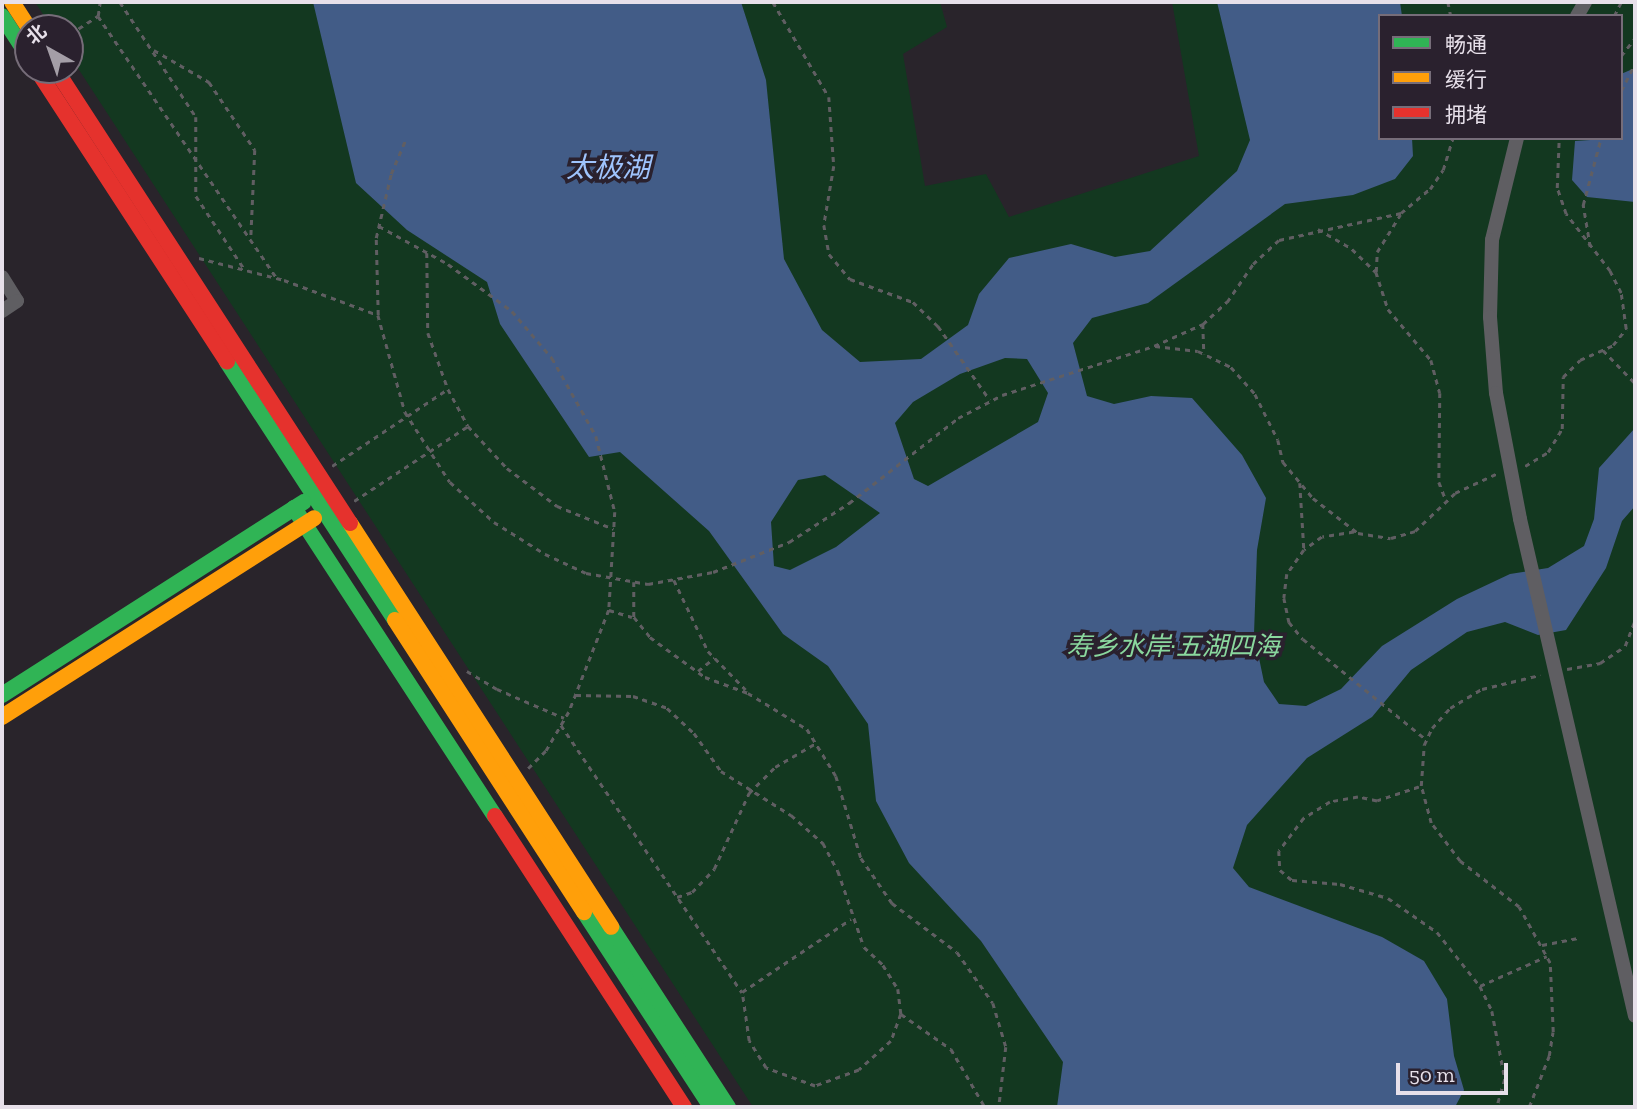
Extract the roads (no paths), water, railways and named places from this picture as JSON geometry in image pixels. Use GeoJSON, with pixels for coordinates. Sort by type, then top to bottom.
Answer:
{"type":"FeatureCollection","features":[{"type":"Feature","properties":{"kind":"street"},"geometry":{"type":"LineString","coordinates":[[2,16],[14,35]]}},
{"type":"Feature","properties":{"kind":"street"},"geometry":{"type":"LineString","coordinates":[[46,84],[318,487]]}},
{"type":"Feature","properties":{"kind":"street"},"geometry":{"type":"LineString","coordinates":[[65,84],[173,251],[318,487],[710,1107]]}},
{"type":"Feature","properties":{"kind":"street"},"geometry":{"type":"LineString","coordinates":[[1517,140],[1492,240],[1490,317],[1496,393],[1530,561],[1635,1016]]}},
{"type":"Feature","properties":{"kind":"street"},"geometry":{"type":"LineString","coordinates":[[2,277],[17,301],[2,311]]}},
{"type":"Feature","properties":{"kind":"street"},"geometry":{"type":"LineString","coordinates":[[2,695],[294,508],[318,487]]}},
{"type":"Feature","properties":{"kind":"street"},"geometry":{"type":"LineString","coordinates":[[294,508],[684,1107]]}},
{"type":"Feature","properties":{"kind":"street"},"geometry":{"type":"LineString","coordinates":[[2,717],[304,524],[332,509]]}},
{"type":"Feature","properties":{"kind":"street"},"geometry":{"type":"LineString","coordinates":[[332,509],[516,781],[729,1107]]}},
{"type":"Feature","properties":{"kind":"water","name":"太极湖"},"geometry":{"type":"Polygon","coordinates":[[[313,2],[741,2],[766,80],[784,259],[822,330],[860,362],[921,359],[968,325],[979,294],[1009,258],[1071,244],[1115,257],[1150,251],[1237,171],[1250,140],[1217,2],[1400,2],[1402,14],[1378,14],[1378,140],[1412,140],[1413,156],[1395,179],[1353,195],[1285,204],[1148,303],[1092,318],[1073,343],[1087,396],[1114,404],[1151,396],[1192,398],[1242,455],[1266,498],[1257,550],[1254,634],[1264,682],[1279,704],[1306,706],[1341,689],[1382,646],[1457,599],[1510,574],[1548,568],[1584,546],[1594,519],[1599,468],[1635,428],[1635,506],[1622,521],[1606,568],[1566,630],[1538,635],[1505,622],[1467,632],[1411,670],[1372,717],[1307,758],[1247,825],[1233,868],[1249,887],[1382,937],[1424,961],[1447,999],[1454,1056],[1464,1090],[1455,1107],[1057,1107],[1063,1062],[981,941],[909,863],[876,801],[868,724],[828,666],[783,634],[709,531],[620,452],[589,457],[500,324],[487,282],[407,230],[356,183],[313,2]],[[1005,358],[960,374],[913,402],[895,423],[914,479],[928,486],[1038,422],[1048,393],[1027,359],[1005,358]],[[825,475],[798,480],[771,522],[774,566],[790,570],[836,547],[880,513],[825,475]]]}},
{"type":"Feature","properties":{"kind":"water"},"geometry":{"type":"Polygon","coordinates":[[[1635,68],[1635,202],[1587,197],[1572,180],[1575,141],[1623,140],[1623,73],[1635,68]]]}},
{"type":"Feature","properties":{"kind":"park label","name":"寿乡水岸·五湖四海"},"geometry":{"type":"Point","coordinates":[1173,647]}}]}
